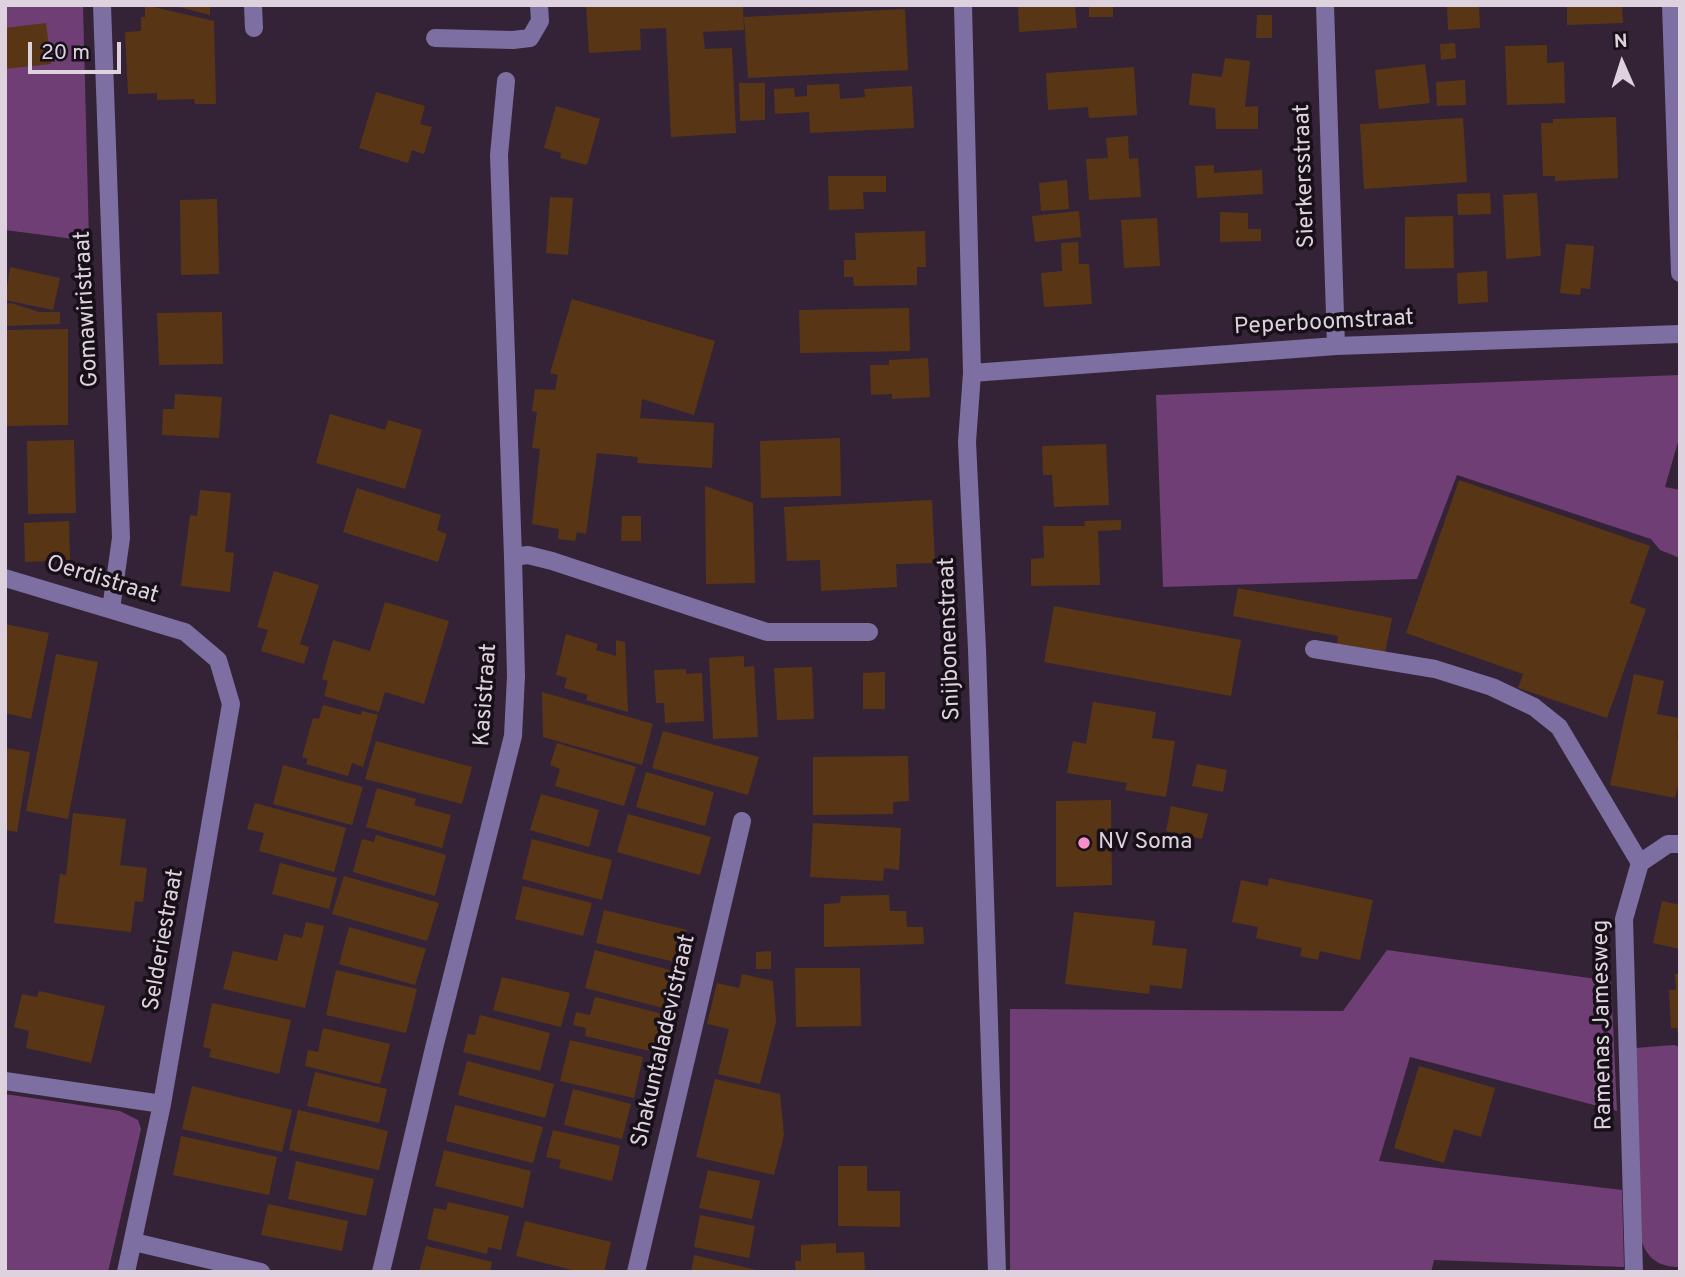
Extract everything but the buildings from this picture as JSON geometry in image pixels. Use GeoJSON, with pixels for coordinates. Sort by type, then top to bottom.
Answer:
{"type":"FeatureCollection","features":[{"type":"Feature","properties":{"kind":"street","name":"Gomawiristraat"},"geometry":{"type":"LineString","coordinates":[[102,5],[120,525],[111,609]]}},
{"type":"Feature","properties":{"kind":"street"},"geometry":{"type":"LineString","coordinates":[[253,5],[254,28]]}},
{"type":"Feature","properties":{"kind":"street"},"geometry":{"type":"LineString","coordinates":[[435,38],[530,38],[540,20],[539,5]]}},
{"type":"Feature","properties":{"kind":"street","name":"Snijbonenstraat"},"geometry":{"type":"LineString","coordinates":[[962,5],[972,373],[967,442],[977,649],[997,1272]]}},
{"type":"Feature","properties":{"kind":"street","name":"Sierkersstraat"},"geometry":{"type":"LineString","coordinates":[[1325,5],[1336,346]]}},
{"type":"Feature","properties":{"kind":"street"},"geometry":{"type":"LineString","coordinates":[[1671,5],[1680,273]]}},
{"type":"Feature","properties":{"kind":"street","name":"Kasistraat"},"geometry":{"type":"LineString","coordinates":[[381,1272],[433,1048],[513,736],[516,676],[499,155],[506,81]]}},
{"type":"Feature","properties":{"kind":"street","name":"Peperboomstraat"},"geometry":{"type":"LineString","coordinates":[[972,373],[1336,346],[1680,334]]}},
{"type":"Feature","properties":{"kind":"street"},"geometry":{"type":"LineString","coordinates":[[513,557],[528,555],[552,561],[767,632],[869,632]]}},
{"type":"Feature","properties":{"kind":"street","name":"Oerdistraat"},"geometry":{"type":"LineString","coordinates":[[5,578],[185,632]]}},
{"type":"Feature","properties":{"kind":"street","name":"Selderiestraat"},"geometry":{"type":"LineString","coordinates":[[126,1272],[162,1104],[230,704],[218,660],[185,632]]}},
{"type":"Feature","properties":{"kind":"street"},"geometry":{"type":"LineString","coordinates":[[1314,649],[1435,669],[1492,687],[1534,707],[1559,727],[1640,863],[1668,844],[1680,844]]}},
{"type":"Feature","properties":{"kind":"street","name":"Shakuntaladevistraat"},"geometry":{"type":"LineString","coordinates":[[636,1272],[741,821]]}},
{"type":"Feature","properties":{"kind":"street","name":"Ramenas Jamesweg"},"geometry":{"type":"LineString","coordinates":[[1633,1272],[1623,919],[1640,863]]}},
{"type":"Feature","properties":{"kind":"street"},"geometry":{"type":"LineString","coordinates":[[5,1082],[162,1104]]}},
{"type":"Feature","properties":{"kind":"street"},"geometry":{"type":"LineString","coordinates":[[134,1242],[261,1272]]}},
{"type":"Feature","properties":{"kind":"shaded area"},"geometry":{"type":"Polygon","coordinates":[[[5,5],[83,5],[89,241],[5,230],[5,5]]]}},
{"type":"Feature","properties":{"kind":"shaded area"},"geometry":{"type":"Polygon","coordinates":[[[1680,375],[1680,435],[1665,487],[1680,490],[1680,558],[1660,550],[1651,539],[1457,475],[1417,579],[1163,587],[1156,395],[1680,375]]]}},
{"type":"Feature","properties":{"kind":"shaded area"},"geometry":{"type":"Polygon","coordinates":[[[1387,950],[1611,981],[1617,1111],[1410,1057],[1379,1161],[1622,1190],[1624,1267],[1434,1260],[1431,1272],[1010,1272],[1010,1009],[1343,1011],[1387,950]]]}},
{"type":"Feature","properties":{"kind":"shaded area"},"geometry":{"type":"Polygon","coordinates":[[[1674,1045],[1680,1047],[1680,1267],[1660,1263],[1650,1257],[1641,1239],[1635,1048],[1674,1045]]]}},
{"type":"Feature","properties":{"kind":"shaded area"},"geometry":{"type":"Polygon","coordinates":[[[5,1094],[120,1111],[138,1120],[141,1129],[108,1272],[5,1272],[5,1094]]]}},
{"type":"Feature","properties":{"kind":"place","name":"NV Soma"},"geometry":{"type":"Point","coordinates":[1084,843]}}]}
